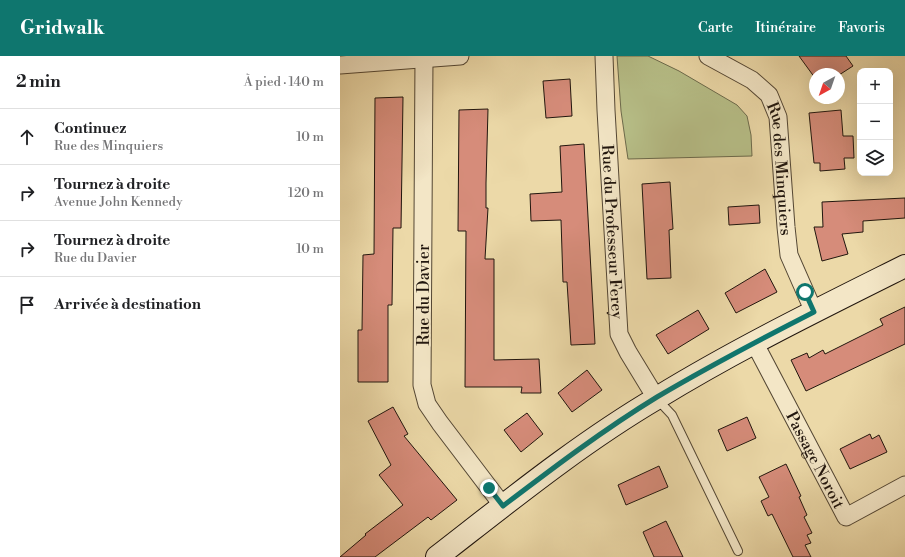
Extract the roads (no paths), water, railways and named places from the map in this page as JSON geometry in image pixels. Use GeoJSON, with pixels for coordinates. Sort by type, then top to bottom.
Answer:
{"type":"FeatureCollection","features":[{"type":"Feature","properties":{"kind":"main road"},"geometry":{"type":"LineString","coordinates":[[437,557],[571,454],[656,398],[754,342],[905,266]]}},
{"type":"Feature","properties":{"kind":"street"},"geometry":{"type":"LineString","coordinates":[[340,64],[460,56]]}},
{"type":"Feature","properties":{"kind":"street","name":"Rue du Professeur Ferey"},"geometry":{"type":"LineString","coordinates":[[604,56],[606,118],[619,334],[628,352],[656,398]]}},
{"type":"Feature","properties":{"kind":"street","name":"Rue des Minquiers"},"geometry":{"type":"LineString","coordinates":[[708,56],[752,80],[769,95],[772,102],[778,117],[789,255],[814,312]]}},
{"type":"Feature","properties":{"kind":"street","name":"Rue du Davier"},"geometry":{"type":"LineString","coordinates":[[424,58],[422,385],[428,404],[440,423],[503,506]]}},
{"type":"Feature","properties":{"kind":"street","name":"Passage Noroit"},"geometry":{"type":"LineString","coordinates":[[754,342],[846,517],[905,485]]}},
{"type":"Feature","properties":{"kind":"lane"},"geometry":{"type":"LineString","coordinates":[[656,398],[672,416],[738,551]]}}]}
